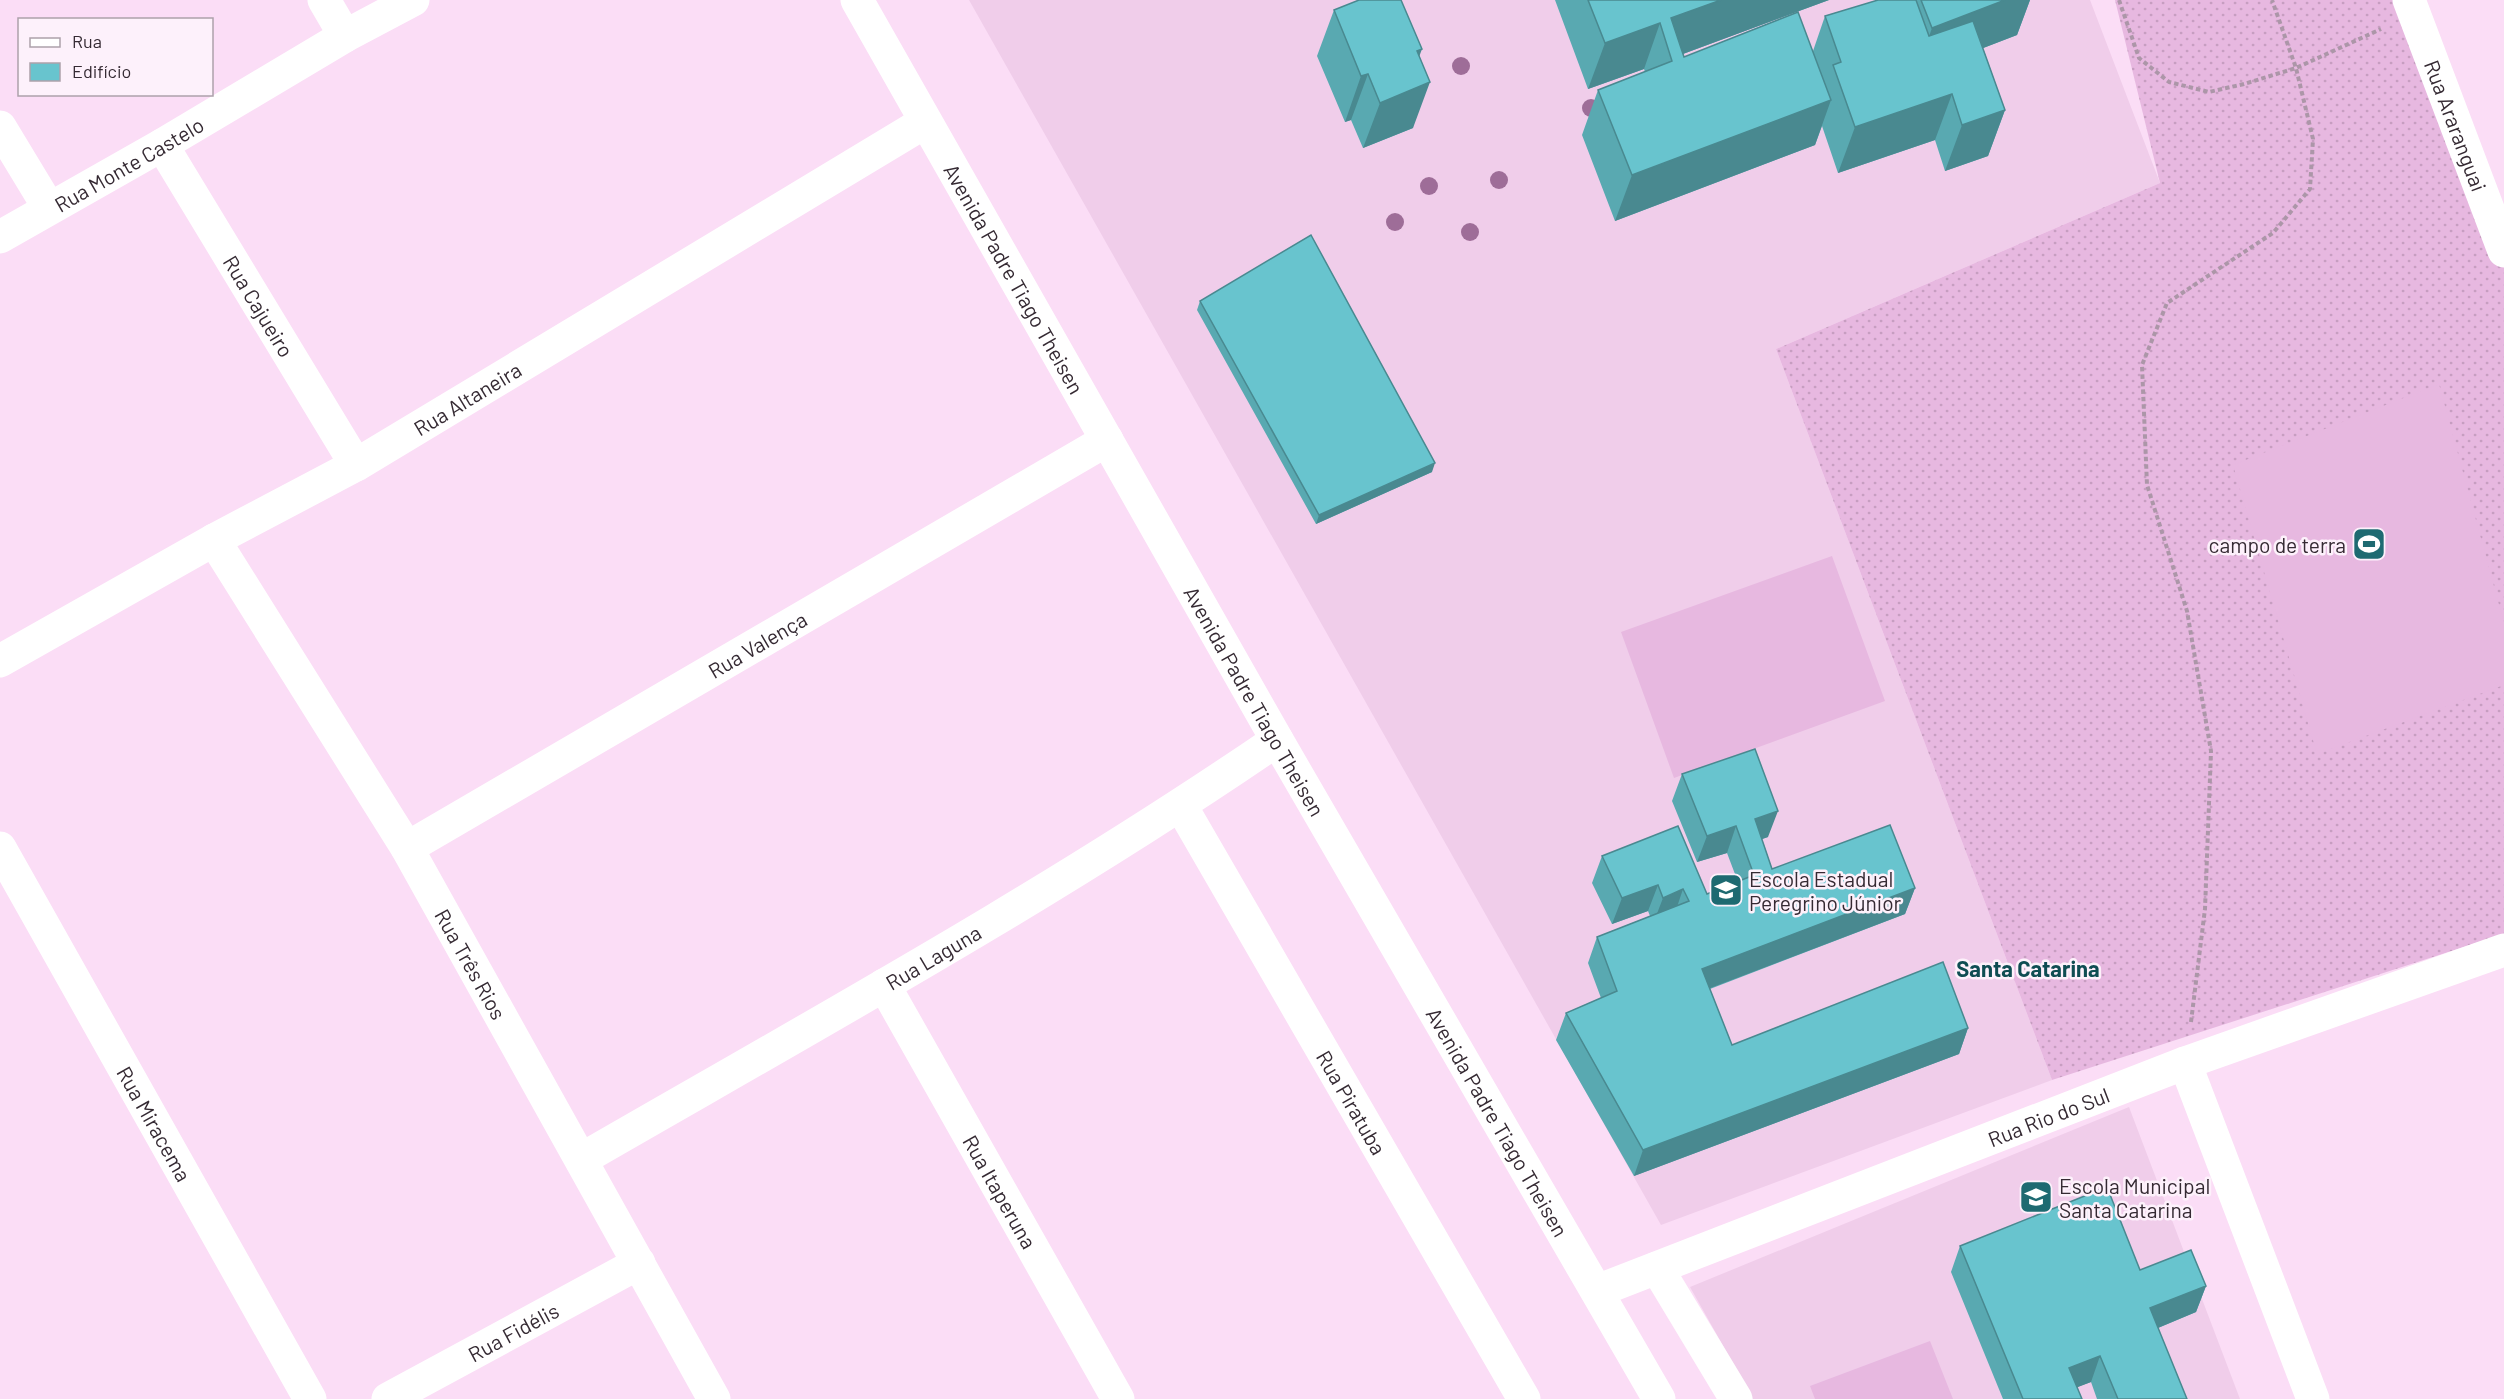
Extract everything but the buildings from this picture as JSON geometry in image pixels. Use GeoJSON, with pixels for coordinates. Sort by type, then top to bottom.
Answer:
{"type":"FeatureCollection","features":[{"type":"Feature","properties":{"kind":"street"},"geometry":{"type":"LineString","coordinates":[[324,0],[345,36]]}},
{"type":"Feature","properties":{"kind":"street","name":"Rua Monte Castelo"},"geometry":{"type":"LineString","coordinates":[[0,237],[162,146],[345,36],[413,0]]}},
{"type":"Feature","properties":{"kind":"street","name":"Avenida Padre Tiago Theisen"},"geometry":{"type":"LineString","coordinates":[[857,0],[1276,741],[1659,1399]]}},
{"type":"Feature","properties":{"kind":"street","name":"Rua Araranguai"},"geometry":{"type":"LineString","coordinates":[[2411,7],[2495,203],[2504,251]]}},
{"type":"Feature","properties":{"kind":"street","name":"Rua Altaneira"},"geometry":{"type":"LineString","coordinates":[[0,661],[214,540],[356,465],[925,122]]}},
{"type":"Feature","properties":{"kind":"street"},"geometry":{"type":"LineString","coordinates":[[0,127],[50,208]]}},
{"type":"Feature","properties":{"kind":"street","name":"Rua Cajueiro"},"geometry":{"type":"LineString","coordinates":[[162,146],[356,465]]}},
{"type":"Feature","properties":{"kind":"street","name":"Rua Valença"},"geometry":{"type":"LineString","coordinates":[[407,848],[1107,440]]}},
{"type":"Feature","properties":{"kind":"street","name":"Rua Três Rios"},"geometry":{"type":"LineString","coordinates":[[214,540],[407,848],[714,1399]]}},
{"type":"Feature","properties":{"kind":"street","name":"Rua Laguna"},"geometry":{"type":"LineString","coordinates":[[582,1159],[884,985],[1180,806],[1276,741]]}},
{"type":"Feature","properties":{"kind":"street","name":"Rua Piratuba"},"geometry":{"type":"LineString","coordinates":[[1180,806],[1524,1399]]}},
{"type":"Feature","properties":{"kind":"street","name":"Rua Miracema"},"geometry":{"type":"LineString","coordinates":[[0,848],[310,1399]]}},
{"type":"Feature","properties":{"kind":"street","name":"Rua Rio do Sul"},"geometry":{"type":"LineString","coordinates":[[1596,1291],[2185,1063],[2504,950]]}},
{"type":"Feature","properties":{"kind":"street","name":"Rua Itaperuna"},"geometry":{"type":"LineString","coordinates":[[884,985],[1118,1399]]}},
{"type":"Feature","properties":{"kind":"street"},"geometry":{"type":"LineString","coordinates":[[2185,1063],[2313,1399]]}},
{"type":"Feature","properties":{"kind":"street","name":"Rua Fidélis"},"geometry":{"type":"LineString","coordinates":[[388,1399],[639,1263]]}},
{"type":"Feature","properties":{"kind":"street"},"geometry":{"type":"LineString","coordinates":[[1657,1268],[1736,1399]]}},
{"type":"Feature","properties":{"kind":"path"},"geometry":{"type":"LineString","coordinates":[[2119,0],[2139,58],[2169,82],[2210,92],[2296,68],[2411,7]]}},
{"type":"Feature","properties":{"kind":"path"},"geometry":{"type":"LineString","coordinates":[[2185,1063],[2205,909],[2211,751],[2187,611],[2147,485],[2142,365],[2167,303],[2273,233],[2310,189],[2313,139],[2296,68],[2272,0]]}},
{"type":"Feature","properties":{"kind":"shaded area"},"geometry":{"type":"Polygon","coordinates":[[[969,0],[2090,0],[2160,183],[1776,349],[2052,1080],[1661,1225],[969,0]]]}},
{"type":"Feature","properties":{"kind":"shaded area"},"geometry":{"type":"Polygon","coordinates":[[[2115,0],[2408,0],[2504,255],[2504,934],[2052,1080],[1776,349],[2160,183],[2115,0]]]}},
{"type":"Feature","properties":{"kind":"shaded area","name":"campo de terra"},"geometry":{"type":"Polygon","coordinates":[[[2439,384],[2504,623],[2504,685],[2317,754],[2233,465],[2439,384]]]}},
{"type":"Feature","properties":{"kind":"shaded area"},"geometry":{"type":"Polygon","coordinates":[[[1832,556],[1885,701],[1674,778],[1621,632],[1832,556]]]}},
{"type":"Feature","properties":{"kind":"shaded area","name":"Escola Municipal Santa Catarina"},"geometry":{"type":"Polygon","coordinates":[[[2129,1107],[2240,1399],[1753,1399],[1690,1287],[2129,1107]]]}},
{"type":"Feature","properties":{"kind":"shaded area"},"geometry":{"type":"Polygon","coordinates":[[[1930,1341],[1953,1399],[1815,1399],[1810,1386],[1930,1341]]]}},
{"type":"Feature","properties":{"kind":"place","name":"campo de terra"},"geometry":{"type":"Point","coordinates":[2369,544]}},
{"type":"Feature","properties":{"kind":"place","name":"Escola Estadual Peregrino Júnior"},"geometry":{"type":"Point","coordinates":[1726,890]}},
{"type":"Feature","properties":{"kind":"place","name":"Escola Municipal Santa Catarina"},"geometry":{"type":"Point","coordinates":[2036,1197]}},
{"type":"Feature","properties":{"kind":"district","name":"Santa Catarina"},"geometry":{"type":"Point","coordinates":[2028,968]}}]}
